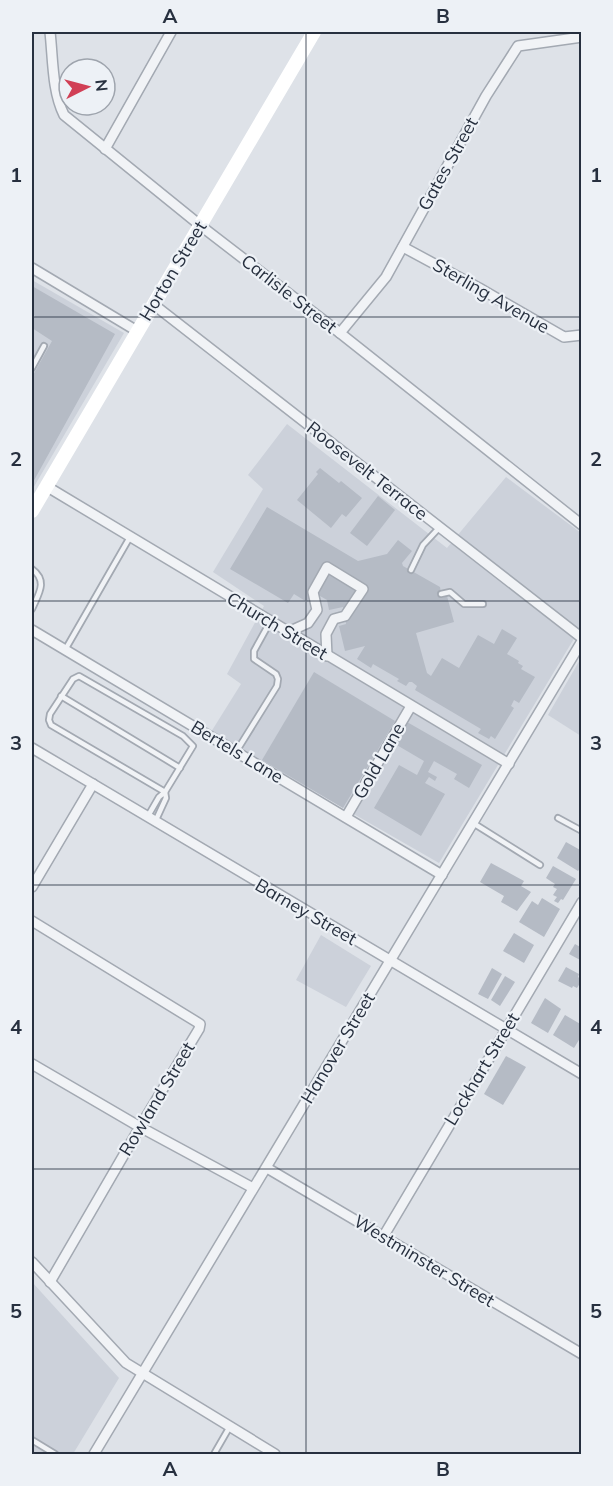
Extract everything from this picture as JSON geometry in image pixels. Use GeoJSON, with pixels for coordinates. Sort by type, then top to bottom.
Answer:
{"type":"FeatureCollection","features":[{"type":"Feature","properties":{"kind":"main road","name":"Horton Street"},"geometry":{"type":"LineString","coordinates":[[32,511],[314,32]]}},
{"type":"Feature","properties":{"kind":"street","name":"Carlisle Street"},"geometry":{"type":"LineString","coordinates":[[50,32],[59,105],[64,115],[201,226],[582,525]]}},
{"type":"Feature","properties":{"kind":"street"},"geometry":{"type":"LineString","coordinates":[[105,149],[171,32]]}},
{"type":"Feature","properties":{"kind":"street","name":"Gates Street"},"geometry":{"type":"LineString","coordinates":[[340,333],[386,277],[486,96],[518,46],[582,37]]}},
{"type":"Feature","properties":{"kind":"street","name":"Sterling Avenue"},"geometry":{"type":"LineString","coordinates":[[403,247],[564,338],[582,335]]}},
{"type":"Feature","properties":{"kind":"street"},"geometry":{"type":"LineString","coordinates":[[32,268],[137,331]]}},
{"type":"Feature","properties":{"kind":"street","name":"Roosevelt Terrace"},"geometry":{"type":"LineString","coordinates":[[153,304],[582,640]]}},
{"type":"Feature","properties":{"kind":"street","name":"Church Street"},"geometry":{"type":"LineString","coordinates":[[46,486],[509,764]]}},
{"type":"Feature","properties":{"kind":"street"},"geometry":{"type":"LineString","coordinates":[[288,632],[309,623],[318,610],[314,592],[327,567],[363,589],[345,616],[334,619],[330,626],[326,634],[327,656]]}},
{"type":"Feature","properties":{"kind":"street","name":"Bertels Lane"},"geometry":{"type":"LineString","coordinates":[[32,630],[442,875]]}},
{"type":"Feature","properties":{"kind":"street","name":"Hanover Street"},"geometry":{"type":"LineString","coordinates":[[94,1455],[582,640]]}},
{"type":"Feature","properties":{"kind":"street","name":"Gold Lane"},"geometry":{"type":"LineString","coordinates":[[346,817],[411,706]]}},
{"type":"Feature","properties":{"kind":"street","name":"Barney Street"},"geometry":{"type":"LineString","coordinates":[[32,748],[582,1074]]}},
{"type":"Feature","properties":{"kind":"street"},"geometry":{"type":"LineString","coordinates":[[32,887],[93,784]]}},
{"type":"Feature","properties":{"kind":"street","name":"Lockhart Street"},"geometry":{"type":"LineString","coordinates":[[383,1237],[582,902]]}},
{"type":"Feature","properties":{"kind":"street","name":"Rowland Street"},"geometry":{"type":"LineString","coordinates":[[32,921],[200,1024],[176,1070],[140,1127],[50,1282]]}},
{"type":"Feature","properties":{"kind":"street"},"geometry":{"type":"LineString","coordinates":[[32,1064],[140,1127],[253,1188]]}},
{"type":"Feature","properties":{"kind":"street","name":"Westminster Street"},"geometry":{"type":"LineString","coordinates":[[267,1168],[582,1354]]}},
{"type":"Feature","properties":{"kind":"street"},"geometry":{"type":"LineString","coordinates":[[32,1262],[126,1362],[275,1455]]}},
{"type":"Feature","properties":{"kind":"lane"},"geometry":{"type":"LineString","coordinates":[[32,368],[44,346]]}},
{"type":"Feature","properties":{"kind":"lane"},"geometry":{"type":"LineString","coordinates":[[411,570],[423,545],[440,528]]}},
{"type":"Feature","properties":{"kind":"lane"},"geometry":{"type":"LineString","coordinates":[[65,650],[130,537]]}},
{"type":"Feature","properties":{"kind":"lane"},"geometry":{"type":"LineString","coordinates":[[32,569],[41,577],[42,585],[32,609]]}},
{"type":"Feature","properties":{"kind":"lane"},"geometry":{"type":"LineString","coordinates":[[441,594],[450,592],[464,604],[483,604]]}},
{"type":"Feature","properties":{"kind":"lane"},"geometry":{"type":"LineString","coordinates":[[236,752],[277,686],[276,675],[254,659],[254,651],[270,622]]}},
{"type":"Feature","properties":{"kind":"lane"},"geometry":{"type":"LineString","coordinates":[[151,819],[159,797],[165,792],[193,746],[183,736],[79,676],[73,678],[50,714],[51,725],[165,792]]}},
{"type":"Feature","properties":{"kind":"lane"},"geometry":{"type":"LineString","coordinates":[[61,696],[180,768]]}},
{"type":"Feature","properties":{"kind":"lane"},"geometry":{"type":"LineString","coordinates":[[151,819],[166,798],[165,792]]}},
{"type":"Feature","properties":{"kind":"lane"},"geometry":{"type":"LineString","coordinates":[[558,818],[582,831]]}},
{"type":"Feature","properties":{"kind":"lane"},"geometry":{"type":"LineString","coordinates":[[473,823],[540,865]]}},
{"type":"Feature","properties":{"kind":"lane"},"geometry":{"type":"LineString","coordinates":[[213,1455],[229,1428]]}},
{"type":"Feature","properties":{"kind":"lane"},"geometry":{"type":"LineString","coordinates":[[32,1440],[55,1455]]}},
{"type":"Feature","properties":{"kind":"shaded area"},"geometry":{"type":"Polygon","coordinates":[[[32,280],[124,333],[32,490],[32,280]]]}},
{"type":"Feature","properties":{"kind":"shaded area"},"geometry":{"type":"Polygon","coordinates":[[[287,424],[447,548],[506,477],[581,533],[581,627],[439,863],[211,732],[241,684],[227,674],[264,606],[213,572],[263,489],[248,475],[287,424]]]}},
{"type":"Feature","properties":{"kind":"shaded area"},"geometry":{"type":"Polygon","coordinates":[[[581,658],[581,736],[548,715],[581,658]]]}},
{"type":"Feature","properties":{"kind":"shaded area"},"geometry":{"type":"Polygon","coordinates":[[[321,935],[371,966],[346,1007],[296,980],[321,935]]]}},
{"type":"Feature","properties":{"kind":"shaded area"},"geometry":{"type":"Polygon","coordinates":[[[32,1282],[119,1378],[73,1454],[32,1454],[32,1282]]]}},
{"type":"Feature","properties":{"kind":"building"},"geometry":{"type":"Polygon","coordinates":[[[32,286],[115,334],[32,484],[32,377],[52,341],[32,328],[35,316],[32,314],[32,286]]]}},
{"type":"Feature","properties":{"kind":"building"},"geometry":{"type":"Polygon","coordinates":[[[320,468],[362,498],[346,517],[342,514],[331,528],[297,500],[318,474],[316,472],[320,468]]]}},
{"type":"Feature","properties":{"kind":"building"},"geometry":{"type":"Polygon","coordinates":[[[378,496],[395,510],[367,546],[350,533],[378,496]]]}},
{"type":"Feature","properties":{"kind":"building"},"geometry":{"type":"Polygon","coordinates":[[[267,507],[358,561],[387,554],[398,540],[412,551],[402,563],[403,566],[440,587],[442,598],[447,596],[454,622],[416,633],[427,673],[431,676],[442,658],[459,668],[478,635],[494,644],[502,629],[517,638],[507,654],[519,661],[518,663],[523,666],[521,669],[535,677],[519,703],[514,700],[511,706],[514,708],[495,739],[491,736],[489,739],[478,733],[481,729],[415,690],[417,686],[412,682],[406,686],[397,681],[399,679],[373,664],[371,668],[357,659],[365,646],[345,651],[339,626],[346,624],[343,607],[329,610],[327,600],[313,592],[307,602],[294,594],[288,603],[230,569],[267,507]]]}},
{"type":"Feature","properties":{"kind":"building"},"geometry":{"type":"Polygon","coordinates":[[[314,672],[395,721],[343,808],[262,760],[314,672]]]}},
{"type":"Feature","properties":{"kind":"building"},"geometry":{"type":"Polygon","coordinates":[[[407,722],[482,765],[469,788],[454,779],[457,774],[434,761],[428,772],[437,777],[435,781],[429,777],[425,783],[445,794],[421,836],[374,808],[399,765],[417,775],[424,761],[395,744],[407,722]]]}},
{"type":"Feature","properties":{"kind":"building"},"geometry":{"type":"Polygon","coordinates":[[[566,842],[582,851],[582,866],[578,871],[557,858],[566,842]]]}},
{"type":"Feature","properties":{"kind":"building"},"geometry":{"type":"Polygon","coordinates":[[[491,863],[524,881],[521,886],[531,892],[517,911],[501,902],[504,896],[480,882],[491,863]]]}},
{"type":"Feature","properties":{"kind":"building"},"geometry":{"type":"Polygon","coordinates":[[[553,866],[576,879],[563,900],[561,899],[558,903],[554,901],[557,897],[553,895],[557,889],[553,887],[555,884],[546,878],[553,866]]]}},
{"type":"Feature","properties":{"kind":"building"},"geometry":{"type":"Polygon","coordinates":[[[542,898],[560,909],[544,937],[519,922],[532,901],[538,905],[542,898]]]}},
{"type":"Feature","properties":{"kind":"building"},"geometry":{"type":"Polygon","coordinates":[[[514,933],[534,945],[524,963],[503,951],[514,933]]]}},
{"type":"Feature","properties":{"kind":"building"},"geometry":{"type":"Polygon","coordinates":[[[575,944],[582,948],[582,961],[569,954],[575,944]]]}},
{"type":"Feature","properties":{"kind":"building"},"geometry":{"type":"Polygon","coordinates":[[[566,967],[579,974],[578,977],[582,980],[577,988],[558,981],[566,967]]]}},
{"type":"Feature","properties":{"kind":"building"},"geometry":{"type":"Polygon","coordinates":[[[492,968],[502,974],[488,999],[478,994],[492,968]]]}},
{"type":"Feature","properties":{"kind":"building"},"geometry":{"type":"Polygon","coordinates":[[[505,976],[515,982],[500,1006],[491,1000],[505,976]]]}},
{"type":"Feature","properties":{"kind":"building"},"geometry":{"type":"Polygon","coordinates":[[[545,998],[561,1009],[548,1033],[531,1023],[545,998]]]}},
{"type":"Feature","properties":{"kind":"building"},"geometry":{"type":"Polygon","coordinates":[[[565,1015],[582,1025],[582,1035],[574,1048],[553,1035],[565,1015]]]}},
{"type":"Feature","properties":{"kind":"building"},"geometry":{"type":"Polygon","coordinates":[[[506,1056],[526,1067],[503,1105],[484,1094],[506,1056]]]}}]}
